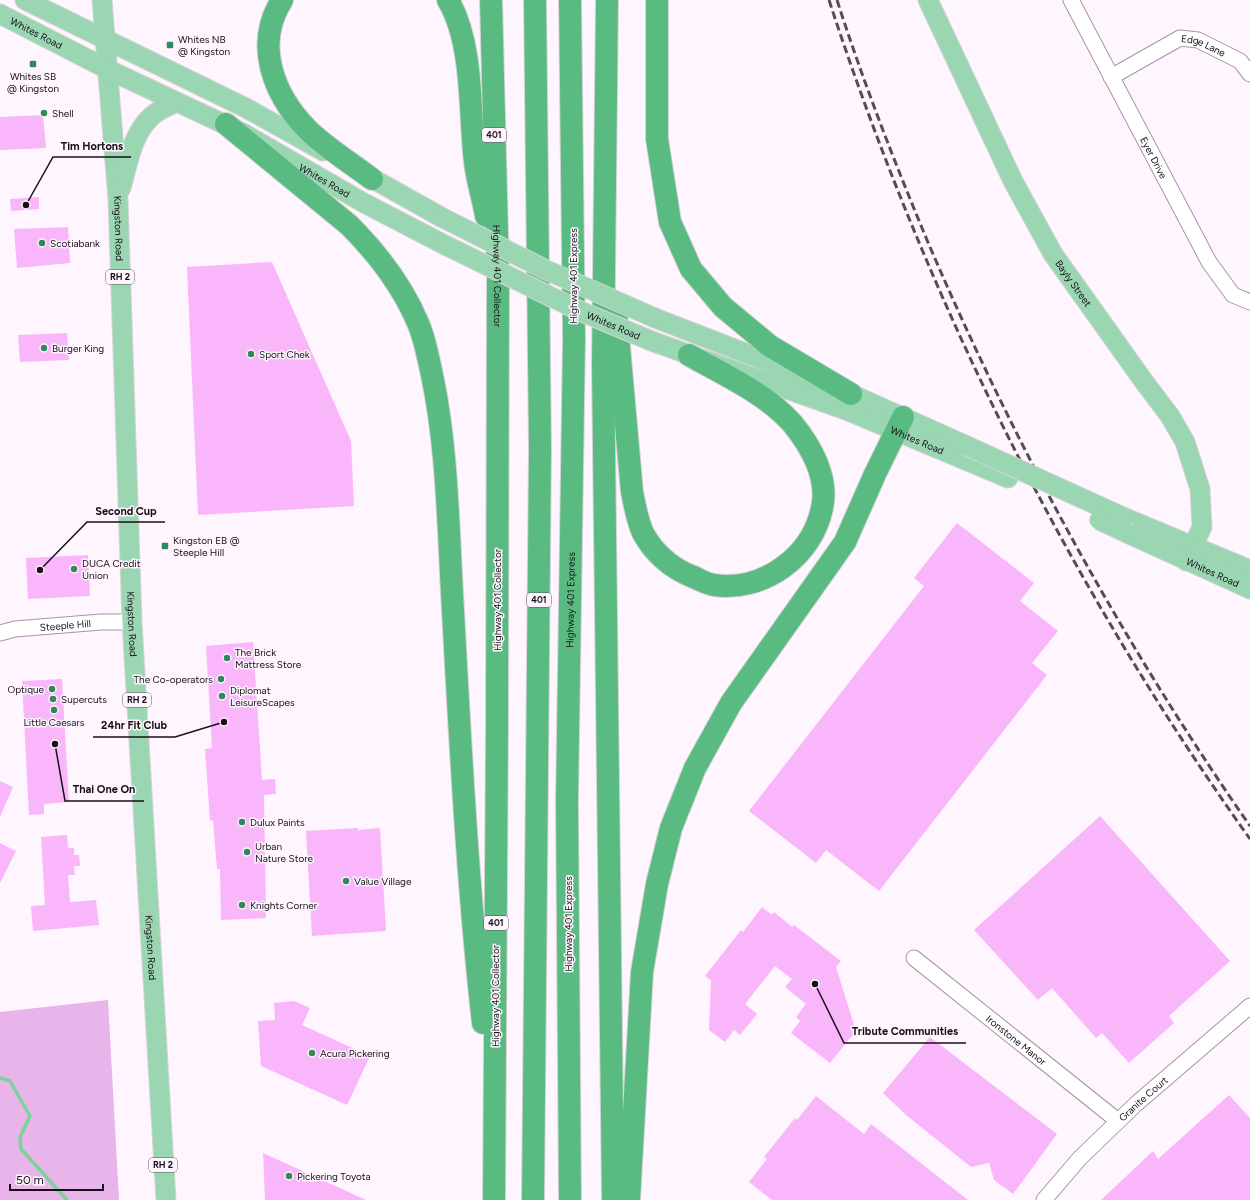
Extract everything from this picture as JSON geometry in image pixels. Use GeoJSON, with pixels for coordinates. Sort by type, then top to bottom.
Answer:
{"type":"FeatureCollection","features":[{"type":"Feature","properties":{"kind":"highway"},"geometry":{"type":"LineString","coordinates":[[282,0],[269,29],[268,49],[270,68],[279,91],[298,119],[308,129],[372,178]]}},
{"type":"Feature","properties":{"kind":"highway"},"geometry":{"type":"LineString","coordinates":[[448,0],[461,30],[465,50],[475,163],[498,271]]}},
{"type":"Feature","properties":{"kind":"highway","name":"Highway 401 Collector"},"geometry":{"type":"LineString","coordinates":[[491,0],[498,271],[494,1200]]}},
{"type":"Feature","properties":{"kind":"highway","name":"401"},"geometry":{"type":"LineString","coordinates":[[533,1200],[540,448],[535,0]]}},
{"type":"Feature","properties":{"kind":"highway","name":"Highway 401 Express"},"geometry":{"type":"LineString","coordinates":[[570,1200],[567,801],[574,339],[572,0]]}},
{"type":"Feature","properties":{"kind":"highway"},"geometry":{"type":"LineString","coordinates":[[607,0],[604,387],[613,1200]]}},
{"type":"Feature","properties":{"kind":"highway"},"geometry":{"type":"LineString","coordinates":[[657,0],[657,139],[670,222],[691,269],[723,307],[770,346],[851,394]]}},
{"type":"Feature","properties":{"kind":"highway"},"geometry":{"type":"LineString","coordinates":[[226,124],[349,225],[367,243],[387,266],[402,290],[418,323],[426,347],[438,408],[445,479],[474,948],[494,1124]]}},
{"type":"Feature","properties":{"kind":"highway"},"geometry":{"type":"LineString","coordinates":[[604,252],[613,290],[632,492],[636,513],[643,532],[654,550],[668,563],[684,574],[713,585],[744,584],[773,574],[783,567],[793,559],[811,537],[822,507],[822,480],[810,447],[782,413],[747,388],[689,355]]}},
{"type":"Feature","properties":{"kind":"highway"},"geometry":{"type":"LineString","coordinates":[[629,1200],[642,972],[657,884],[671,828],[695,768],[731,703],[846,542],[875,474],[900,424]]}},
{"type":"Feature","properties":{"kind":"main road","name":"Whites Road"},"geometry":{"type":"LineString","coordinates":[[25,0],[48,4],[104,38],[246,108],[441,217],[544,269],[655,318],[851,394],[900,424],[1126,526],[1190,553],[1250,570]]}},
{"type":"Feature","properties":{"kind":"main road","name":"Kingston Road"},"geometry":{"type":"LineString","coordinates":[[102,0],[118,200],[132,622],[166,1200]]}},
{"type":"Feature","properties":{"kind":"main road","name":"Bayly Street"},"geometry":{"type":"LineString","coordinates":[[928,0],[1013,181],[1053,254],[1144,383],[1170,416],[1185,442],[1200,489],[1202,510],[1202,527],[1190,553]]}},
{"type":"Feature","properties":{"kind":"main road","name":"Whites Road"},"geometry":{"type":"LineString","coordinates":[[0,14],[107,69],[226,124],[364,203],[443,244],[580,311],[689,355],[846,410],[900,424]]}},
{"type":"Feature","properties":{"kind":"main road"},"geometry":{"type":"LineString","coordinates":[[118,200],[132,146],[143,127],[153,115],[176,102]]}},
{"type":"Feature","properties":{"kind":"main road","name":"Whites Road"},"geometry":{"type":"LineString","coordinates":[[1190,553],[1250,589]]}},
{"type":"Feature","properties":{"kind":"street","name":"Eyer Drive"},"geometry":{"type":"LineString","coordinates":[[1071,0],[1110,77],[1209,262],[1233,295],[1250,302]]}},
{"type":"Feature","properties":{"kind":"street","name":"Edge Lane"},"geometry":{"type":"LineString","coordinates":[[1110,77],[1180,38],[1198,40],[1240,61],[1250,74]]}},
{"type":"Feature","properties":{"kind":"street","name":"Steeple Hill"},"geometry":{"type":"LineString","coordinates":[[0,634],[15,629],[101,622],[132,622]]}},
{"type":"Feature","properties":{"kind":"street","name":"Ironstone Manor"},"geometry":{"type":"LineString","coordinates":[[914,958],[1118,1121]]}},
{"type":"Feature","properties":{"kind":"street","name":"Granite Court"},"geometry":{"type":"LineString","coordinates":[[1044,1200],[1080,1158],[1118,1121],[1250,1006]]}},
{"type":"Feature","properties":{"kind":"shaded area"},"geometry":{"type":"Polygon","coordinates":[[[108,1000],[119,1200],[0,1200],[0,1012],[108,1000]]]}},
{"type":"Feature","properties":{"kind":"building"},"geometry":{"type":"Polygon","coordinates":[[[43,115],[46,148],[0,150],[0,117],[43,115]]]}},
{"type":"Feature","properties":{"kind":"building"},"geometry":{"type":"Polygon","coordinates":[[[39,197],[39,209],[11,211],[10,199],[39,197]]]}},
{"type":"Feature","properties":{"kind":"building","name":"Scotiabank"},"geometry":{"type":"Polygon","coordinates":[[[68,227],[70,263],[17,268],[14,229],[68,227]]]}},
{"type":"Feature","properties":{"kind":"building","name":"Sport Chek"},"geometry":{"type":"Polygon","coordinates":[[[272,262],[351,441],[354,506],[198,515],[187,267],[272,262]]]}},
{"type":"Feature","properties":{"kind":"building","name":"Burger King"},"geometry":{"type":"Polygon","coordinates":[[[67,333],[69,360],[20,362],[18,335],[67,333]]]}},
{"type":"Feature","properties":{"kind":"building"},"geometry":{"type":"Polygon","coordinates":[[[957,523],[1034,583],[1020,601],[1058,631],[1032,663],[1047,675],[879,891],[826,850],[816,863],[749,811],[924,586],[914,578],[957,523]]]}},
{"type":"Feature","properties":{"kind":"building"},"geometry":{"type":"Polygon","coordinates":[[[88,555],[90,596],[28,599],[26,558],[88,555]]]}},
{"type":"Feature","properties":{"kind":"building"},"geometry":{"type":"Polygon","coordinates":[[[253,642],[262,780],[275,779],[276,794],[264,795],[266,918],[221,920],[220,869],[217,869],[213,820],[210,821],[205,749],[212,748],[206,646],[253,642]]]}},
{"type":"Feature","properties":{"kind":"building"},"geometry":{"type":"Polygon","coordinates":[[[62,679],[69,802],[44,804],[44,814],[29,815],[22,681],[62,679]]]}},
{"type":"Feature","properties":{"kind":"building"},"geometry":{"type":"Polygon","coordinates":[[[0,781],[13,787],[0,817],[0,781]]]}},
{"type":"Feature","properties":{"kind":"building"},"geometry":{"type":"Polygon","coordinates":[[[1100,816],[1230,961],[1169,1016],[1174,1023],[1129,1063],[1102,1033],[1096,1038],[1052,988],[1038,1000],[974,930],[1100,816]]]}},
{"type":"Feature","properties":{"kind":"building","name":"Value Village"},"geometry":{"type":"Polygon","coordinates":[[[358,828],[358,830],[380,828],[386,931],[312,936],[306,831],[358,828]]]}},
{"type":"Feature","properties":{"kind":"building"},"geometry":{"type":"Polygon","coordinates":[[[67,835],[68,848],[74,848],[74,855],[79,855],[80,866],[74,866],[75,875],[68,875],[70,902],[96,900],[99,925],[33,931],[31,906],[45,905],[41,837],[67,835]]]}},
{"type":"Feature","properties":{"kind":"building"},"geometry":{"type":"Polygon","coordinates":[[[0,843],[16,851],[0,883],[0,843]]]}},
{"type":"Feature","properties":{"kind":"building"},"geometry":{"type":"Polygon","coordinates":[[[762,907],[772,915],[774,912],[792,927],[794,925],[841,961],[836,967],[856,1031],[830,1063],[791,1033],[800,1021],[796,1017],[806,1004],[785,987],[792,979],[775,966],[745,1004],[757,1014],[740,1035],[734,1030],[725,1042],[709,1030],[711,980],[705,976],[741,930],[743,932],[762,907]]]}},
{"type":"Feature","properties":{"kind":"building","name":"Acura Pickering"},"geometry":{"type":"Polygon","coordinates":[[[294,1001],[310,1008],[302,1025],[370,1056],[347,1105],[261,1066],[258,1021],[275,1020],[274,1003],[294,1001]]]}},
{"type":"Feature","properties":{"kind":"building"},"geometry":{"type":"Polygon","coordinates":[[[930,1037],[1057,1134],[1013,1194],[994,1180],[989,1163],[971,1167],[906,1115],[883,1093],[930,1037]]]}},
{"type":"Feature","properties":{"kind":"building"},"geometry":{"type":"Polygon","coordinates":[[[1229,1095],[1250,1118],[1250,1200],[1101,1200],[1153,1151],[1158,1159],[1229,1095]]]}},
{"type":"Feature","properties":{"kind":"building"},"geometry":{"type":"Polygon","coordinates":[[[816,1096],[864,1134],[871,1124],[968,1200],[772,1200],[749,1182],[767,1159],[764,1157],[795,1118],[797,1120],[816,1096]]]}},
{"type":"Feature","properties":{"kind":"building","name":"Pickering Toyota"},"geometry":{"type":"Polygon","coordinates":[[[263,1153],[366,1200],[265,1200],[263,1153]]]}},
{"type":"Feature","properties":{"kind":"waterway"},"geometry":{"type":"LineString","coordinates":[[0,1078],[10,1081],[30,1116],[20,1137],[21,1149],[67,1200]]}},
{"type":"Feature","properties":{"kind":"railway"},"geometry":{"type":"LineString","coordinates":[[829,0],[867,111],[910,221],[957,329],[1008,436],[1062,540],[1121,642],[1184,742],[1250,839]]}},
{"type":"Feature","properties":{"kind":"railway"},"geometry":{"type":"LineString","coordinates":[[837,0],[868,91],[927,240],[997,393],[1034,467],[1115,614],[1158,686],[1250,826]]}},
{"type":"Feature","properties":{"kind":"place","name":"Whites NB @ Kingston"},"geometry":{"type":"Point","coordinates":[170,45]}},
{"type":"Feature","properties":{"kind":"place","name":"Whites SB @ Kingston"},"geometry":{"type":"Point","coordinates":[33,64]}},
{"type":"Feature","properties":{"kind":"place","name":"Shell"},"geometry":{"type":"Point","coordinates":[44,113]}},
{"type":"Feature","properties":{"kind":"place","name":"Tim Hortons"},"geometry":{"type":"Point","coordinates":[26,205]}},
{"type":"Feature","properties":{"kind":"place","name":"Scotiabank"},"geometry":{"type":"Point","coordinates":[42,243]}},
{"type":"Feature","properties":{"kind":"place","name":"Burger King"},"geometry":{"type":"Point","coordinates":[44,348]}},
{"type":"Feature","properties":{"kind":"place","name":"Sport Chek"},"geometry":{"type":"Point","coordinates":[251,354]}},
{"type":"Feature","properties":{"kind":"place","name":"Kingston EB @ Steeple Hill"},"geometry":{"type":"Point","coordinates":[165,546]}},
{"type":"Feature","properties":{"kind":"place","name":"DUCA Credit Union"},"geometry":{"type":"Point","coordinates":[74,569]}},
{"type":"Feature","properties":{"kind":"place","name":"Second Cup"},"geometry":{"type":"Point","coordinates":[40,570]}},
{"type":"Feature","properties":{"kind":"place","name":"The Brick Mattress Store"},"geometry":{"type":"Point","coordinates":[227,658]}},
{"type":"Feature","properties":{"kind":"place","name":"The Co-operators"},"geometry":{"type":"Point","coordinates":[221,679]}},
{"type":"Feature","properties":{"kind":"place","name":"Optique"},"geometry":{"type":"Point","coordinates":[52,689]}},
{"type":"Feature","properties":{"kind":"place","name":"Diplomat LeisureScapes"},"geometry":{"type":"Point","coordinates":[222,696]}},
{"type":"Feature","properties":{"kind":"place","name":"Supercuts"},"geometry":{"type":"Point","coordinates":[53,699]}},
{"type":"Feature","properties":{"kind":"place","name":"Little Caesars"},"geometry":{"type":"Point","coordinates":[54,710]}},
{"type":"Feature","properties":{"kind":"place","name":"24hr Fit Club"},"geometry":{"type":"Point","coordinates":[224,722]}},
{"type":"Feature","properties":{"kind":"place","name":"Thai One On"},"geometry":{"type":"Point","coordinates":[55,744]}},
{"type":"Feature","properties":{"kind":"place","name":"Dulux Paints"},"geometry":{"type":"Point","coordinates":[242,822]}},
{"type":"Feature","properties":{"kind":"place","name":"Urban Nature Store"},"geometry":{"type":"Point","coordinates":[247,852]}},
{"type":"Feature","properties":{"kind":"place","name":"Value Village"},"geometry":{"type":"Point","coordinates":[346,881]}},
{"type":"Feature","properties":{"kind":"place","name":"Knights Corner"},"geometry":{"type":"Point","coordinates":[242,905]}},
{"type":"Feature","properties":{"kind":"place","name":"Tribute Communities"},"geometry":{"type":"Point","coordinates":[815,984]}},
{"type":"Feature","properties":{"kind":"place","name":"Acura Pickering"},"geometry":{"type":"Point","coordinates":[312,1053]}},
{"type":"Feature","properties":{"kind":"place","name":"Pickering Toyota"},"geometry":{"type":"Point","coordinates":[289,1176]}}]}
